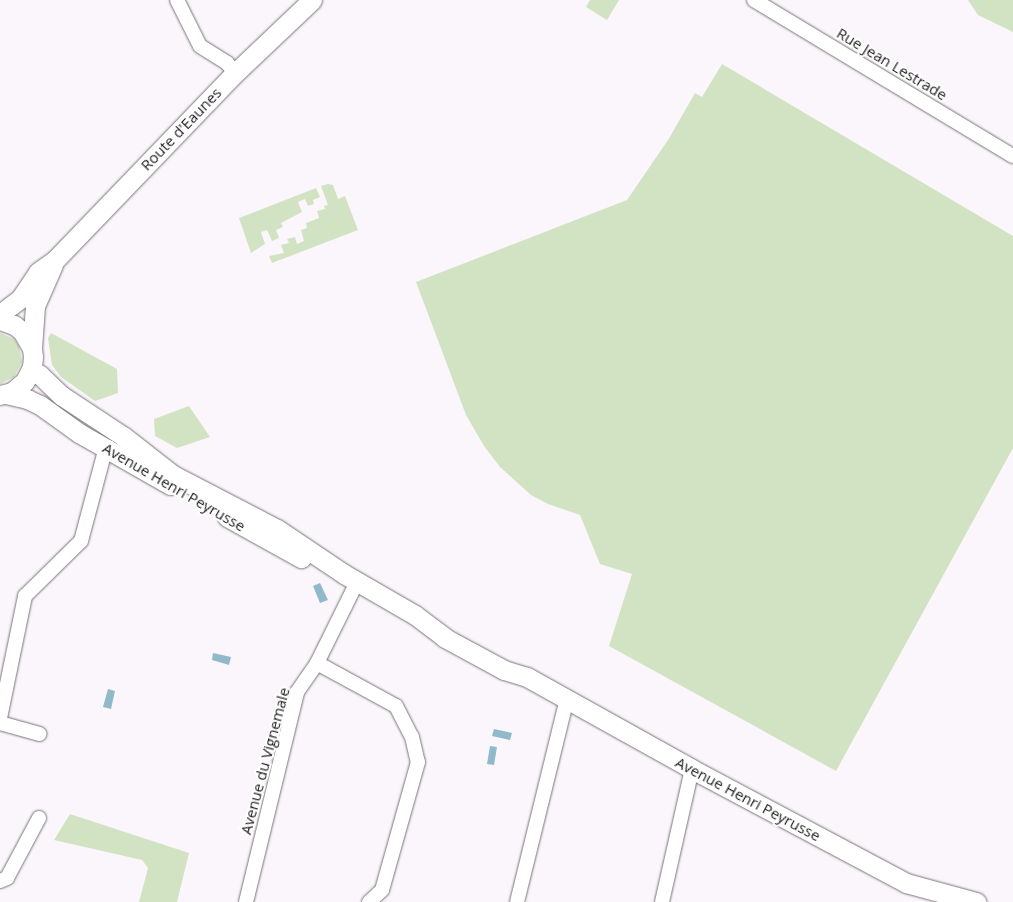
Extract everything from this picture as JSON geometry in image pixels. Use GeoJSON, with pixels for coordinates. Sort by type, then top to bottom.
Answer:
{"type":"FeatureCollection","features":[{"type":"Feature","properties":{"kind":"street"},"geometry":{"type":"LineString","coordinates":[[177,0],[200,46],[227,63],[235,73]]}},
{"type":"Feature","properties":{"kind":"street","name":"Route d'Eaunes"},"geometry":{"type":"LineString","coordinates":[[0,314],[8,311],[20,299],[38,272],[54,261],[235,73],[312,0]]}},
{"type":"Feature","properties":{"kind":"street","name":"Rue Jean Lestrade"},"geometry":{"type":"LineString","coordinates":[[754,0],[1013,156]]}},
{"type":"Feature","properties":{"kind":"street","name":"Route d'Eaunes"},"geometry":{"type":"LineString","coordinates":[[31,370],[35,306],[54,261]]}},
{"type":"Feature","properties":{"kind":"street"},"geometry":{"type":"LineString","coordinates":[[0,320],[14,325],[22,331],[32,348]]}},
{"type":"Feature","properties":{"kind":"street"},"geometry":{"type":"LineString","coordinates":[[3,394],[21,385],[31,370]]}},
{"type":"Feature","properties":{"kind":"street","name":"Avenue Henri Peyrusse"},"geometry":{"type":"LineString","coordinates":[[31,370],[40,375],[62,396],[123,436],[173,476],[277,529],[351,578],[415,615],[451,628],[508,660],[527,677],[692,770],[906,883],[972,902]]}},
{"type":"Feature","properties":{"kind":"street","name":"Avenue Henri Peyrusse"},"geometry":{"type":"LineString","coordinates":[[3,394],[27,399],[40,405],[106,448],[292,555],[351,578]]}},
{"type":"Feature","properties":{"kind":"street"},"geometry":{"type":"LineString","coordinates":[[0,718],[25,596],[81,541],[106,448]]}},
{"type":"Feature","properties":{"kind":"street","name":"Avenue du Vignemale"},"geometry":{"type":"LineString","coordinates":[[246,902],[297,692],[317,663],[351,578]]}},
{"type":"Feature","properties":{"kind":"street"},"geometry":{"type":"LineString","coordinates":[[317,663],[396,706],[412,737],[418,762],[382,890],[369,902]]}},
{"type":"Feature","properties":{"kind":"street"},"geometry":{"type":"LineString","coordinates":[[517,902],[567,699]]}},
{"type":"Feature","properties":{"kind":"street"},"geometry":{"type":"LineString","coordinates":[[0,723],[40,734]]}},
{"type":"Feature","properties":{"kind":"street"},"geometry":{"type":"LineString","coordinates":[[662,902],[692,770]]}},
{"type":"Feature","properties":{"kind":"street"},"geometry":{"type":"LineString","coordinates":[[0,881],[7,878],[39,818]]}},
{"type":"Feature","properties":{"kind":"green space"},"geometry":{"type":"Polygon","coordinates":[[[590,0],[619,0],[607,20],[586,7],[590,0]]]}},
{"type":"Feature","properties":{"kind":"green space"},"geometry":{"type":"Polygon","coordinates":[[[968,0],[1013,0],[1013,32],[978,15],[968,0]]]}},
{"type":"Feature","properties":{"kind":"green space"},"geometry":{"type":"Polygon","coordinates":[[[722,64],[1013,236],[1013,448],[836,771],[609,646],[632,574],[600,564],[580,515],[548,504],[531,495],[500,467],[484,446],[466,415],[416,282],[627,200],[668,140],[695,93],[702,97],[722,64]]]}},
{"type":"Feature","properties":{"kind":"green space"},"geometry":{"type":"Polygon","coordinates":[[[333,185],[338,199],[345,196],[358,230],[272,263],[269,256],[284,253],[281,245],[289,243],[287,239],[295,237],[297,244],[304,241],[301,230],[307,228],[306,223],[319,218],[317,211],[325,209],[324,206],[328,205],[321,186],[333,185]]]}},
{"type":"Feature","properties":{"kind":"green space"},"geometry":{"type":"Polygon","coordinates":[[[316,188],[320,197],[313,200],[314,204],[308,206],[305,199],[298,202],[302,212],[281,223],[283,227],[276,230],[279,238],[272,241],[267,230],[261,232],[265,244],[251,253],[239,218],[316,188]]]}},
{"type":"Feature","properties":{"kind":"green space"},"geometry":{"type":"Polygon","coordinates":[[[0,333],[14,339],[19,346],[22,362],[14,377],[0,384],[0,333]]]}},
{"type":"Feature","properties":{"kind":"green space"},"geometry":{"type":"Polygon","coordinates":[[[51,333],[117,369],[118,393],[95,401],[61,377],[52,365],[48,338],[51,333]]]}},
{"type":"Feature","properties":{"kind":"green space"},"geometry":{"type":"Polygon","coordinates":[[[189,406],[210,437],[177,448],[155,436],[154,419],[189,406]]]}},
{"type":"Feature","properties":{"kind":"green space"},"geometry":{"type":"Polygon","coordinates":[[[70,814],[189,853],[177,902],[139,902],[148,868],[142,860],[54,840],[70,814]]]}},
{"type":"Feature","properties":{"kind":"water"},"geometry":{"type":"Polygon","coordinates":[[[320,583],[328,600],[320,603],[313,586],[320,583]]]}},
{"type":"Feature","properties":{"kind":"water"},"geometry":{"type":"Polygon","coordinates":[[[213,653],[231,657],[229,665],[212,660],[213,653]]]}},
{"type":"Feature","properties":{"kind":"water"},"geometry":{"type":"Polygon","coordinates":[[[108,689],[115,691],[111,709],[103,707],[108,689]]]}},
{"type":"Feature","properties":{"kind":"water"},"geometry":{"type":"Polygon","coordinates":[[[494,729],[512,733],[510,740],[492,736],[494,729]]]}},
{"type":"Feature","properties":{"kind":"water"},"geometry":{"type":"Polygon","coordinates":[[[490,746],[497,747],[494,765],[487,764],[490,746]]]}}]}
